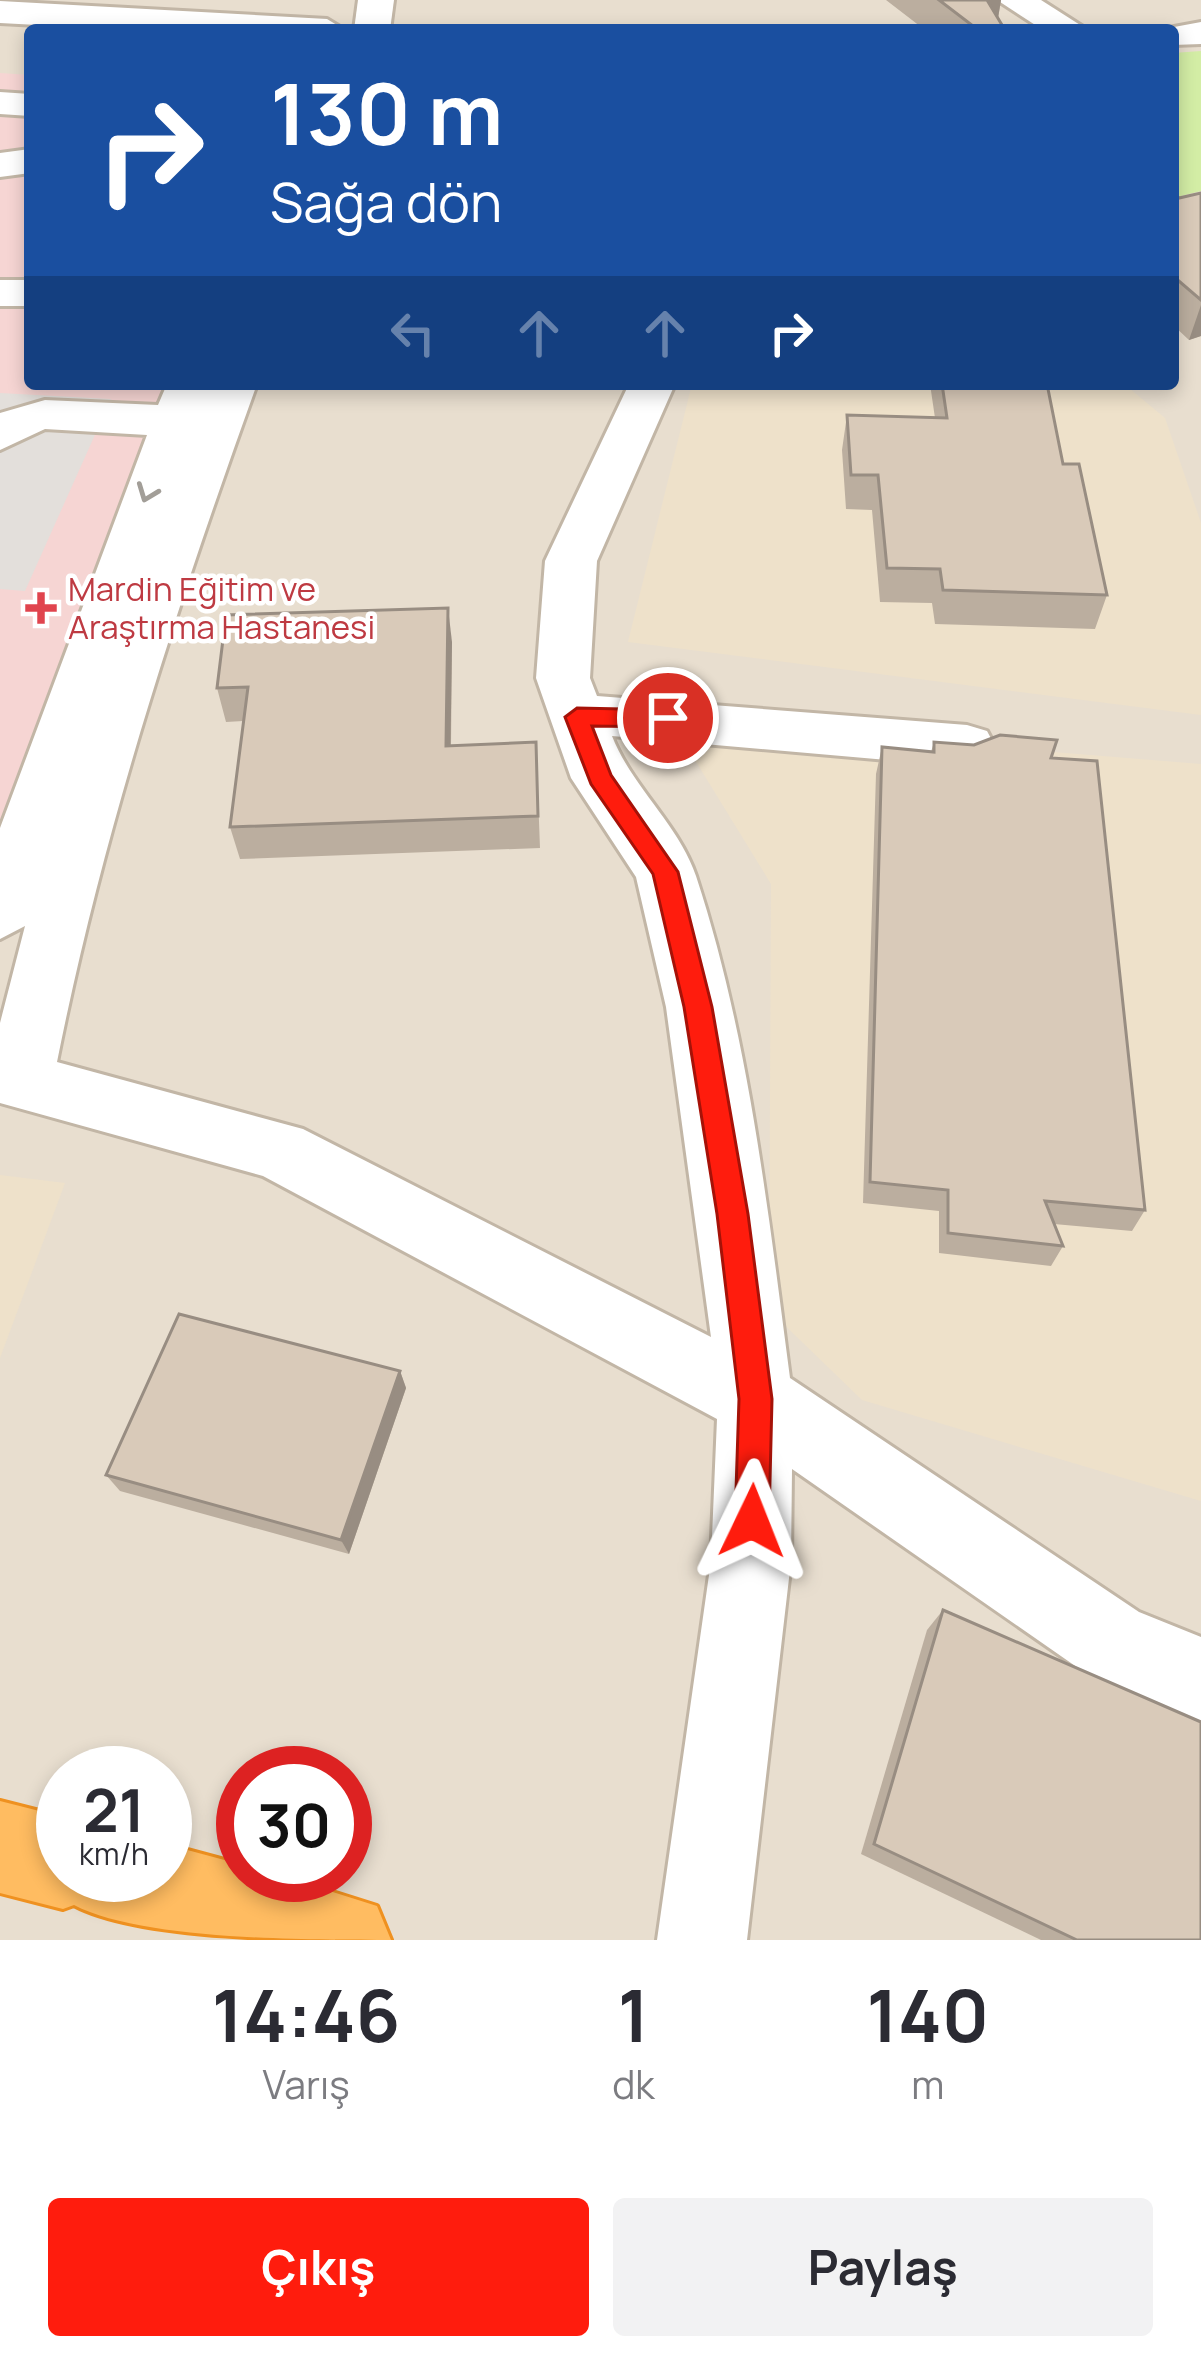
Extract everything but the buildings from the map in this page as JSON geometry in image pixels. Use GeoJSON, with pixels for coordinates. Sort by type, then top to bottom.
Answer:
{"type":"FeatureCollection","features":[{"type":"Feature","properties":{"kind":"highway"},"geometry":{"type":"LineString","coordinates":[[0,1846],[36,1856]]}},
{"type":"Feature","properties":{"kind":"highway"},"geometry":{"type":"LineString","coordinates":[[192,1898],[343,1940]]}},
{"type":"Feature","properties":{"kind":"street"},"geometry":{"type":"LineString","coordinates":[[1015,0],[1057,24]]}},
{"type":"Feature","properties":{"kind":"street"},"geometry":{"type":"LineString","coordinates":[[0,13],[203,24]]}},
{"type":"Feature","properties":{"kind":"street"},"geometry":{"type":"LineString","coordinates":[[649,390],[571,561],[562,678],[600,778],[665,872],[698,1007],[733,1214],[755,1399],[751,1561],[701,1940]]}},
{"type":"Feature","properties":{"kind":"street"},"geometry":{"type":"LineString","coordinates":[[0,436],[20,419],[52,410],[178,402]]}},
{"type":"Feature","properties":{"kind":"street"},"geometry":{"type":"LineString","coordinates":[[0,914],[178,402]]}},
{"type":"Feature","properties":{"kind":"street"},"geometry":{"type":"LineString","coordinates":[[178,402],[110,735],[10,1078],[279,1150],[755,1399],[1110,1641],[1201,1679]]}},
{"type":"Feature","properties":{"kind":"street"},"geometry":{"type":"LineString","coordinates":[[577,717],[625,715],[967,746]]}},
{"type":"Feature","properties":{"kind":"shaded area"},"geometry":{"type":"Polygon","coordinates":[[[0,0],[1201,0],[1201,1940],[0,1940],[0,0]]]}},
{"type":"Feature","properties":{"kind":"shaded area","name":"Mardin Eğitim ve Araştırma Hastanesi"},"geometry":{"type":"Polygon","coordinates":[[[0,73],[24,75],[24,390],[163,390],[0,832],[0,73]]]}},
{"type":"Feature","properties":{"kind":"shaded area"},"geometry":{"type":"Polygon","coordinates":[[[691,390],[1131,390],[1165,418],[1201,523],[1201,715],[628,642],[691,390]]]}},
{"type":"Feature","properties":{"kind":"shaded area"},"geometry":{"type":"Polygon","coordinates":[[[0,393],[111,399],[25,591],[0,589],[0,393]]]}},
{"type":"Feature","properties":{"kind":"shaded area"},"geometry":{"type":"Polygon","coordinates":[[[671,721],[1201,764],[1201,1501],[862,1400],[769,1310],[771,884],[671,721]]]}},
{"type":"Feature","properties":{"kind":"shaded area"},"geometry":{"type":"Polygon","coordinates":[[[0,1175],[65,1183],[0,1358],[0,1175]]]}},
{"type":"Feature","properties":{"kind":"green space"},"geometry":{"type":"Polygon","coordinates":[[[1201,51],[1201,191],[1179,196],[1179,53],[1201,51]]]}},
{"type":"Feature","properties":{"kind":"place","name":"Mardin Eğitim ve Araştırma Hastanesi"},"geometry":{"type":"Point","coordinates":[41,608]}},
{"type":"Feature","properties":{"kind":"route"},"geometry":{"type":"LineString","coordinates":[[668,718],[577,717],[600,778],[665,872],[698,1007],[733,1214],[755,1399],[752,1521]]}}]}
